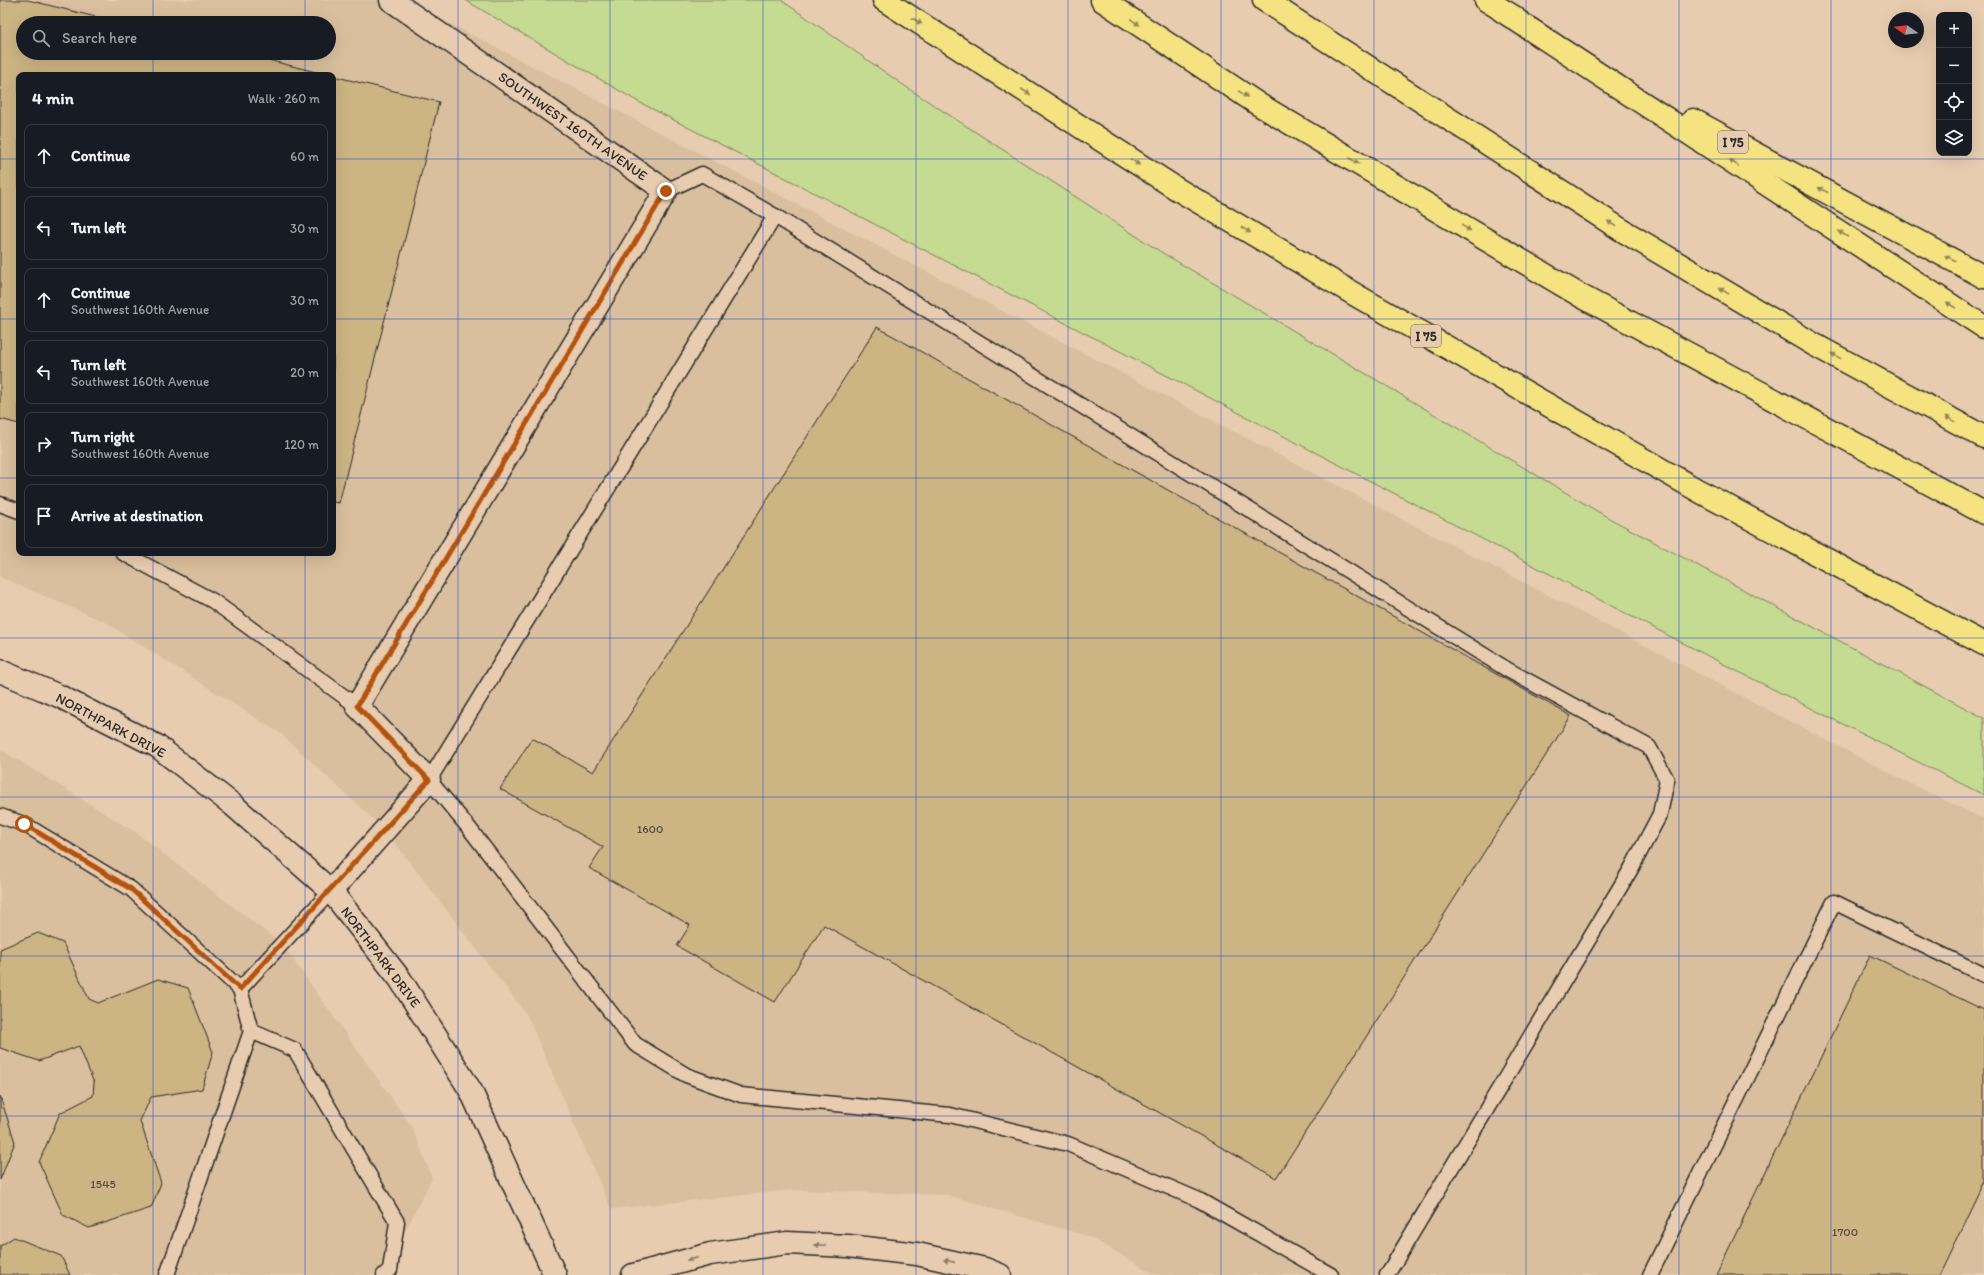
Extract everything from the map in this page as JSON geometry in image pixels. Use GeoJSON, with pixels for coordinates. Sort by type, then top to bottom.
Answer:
{"type":"FeatureCollection","features":[{"type":"Feature","properties":{"kind":"highway","name":"I 75"},"geometry":{"type":"LineString","coordinates":[[884,0],[1177,189],[1365,301],[1699,491],[1984,644]]}},
{"type":"Feature","properties":{"kind":"highway"},"geometry":{"type":"LineString","coordinates":[[1102,0],[1258,104],[1574,292],[1984,513]]}},
{"type":"Feature","properties":{"kind":"highway"},"geometry":{"type":"LineString","coordinates":[[1264,0],[1620,229],[1813,344],[1984,437]]}},
{"type":"Feature","properties":{"kind":"highway","name":"I 75"},"geometry":{"type":"LineString","coordinates":[[1493,5],[1716,132],[1984,277]]}},
{"type":"Feature","properties":{"kind":"highway"},"geometry":{"type":"LineString","coordinates":[[1493,5],[1984,327]]}},
{"type":"Feature","properties":{"kind":"street","name":"SOUTHWEST 160TH AVENUE"},"geometry":{"type":"LineString","coordinates":[[391,0],[666,191]]}},
{"type":"Feature","properties":{"kind":"street"},"geometry":{"type":"LineString","coordinates":[[331,891],[429,780],[357,706],[666,191]]}},
{"type":"Feature","properties":{"kind":"street","name":"NORTHPARK DRIVE"},"geometry":{"type":"LineString","coordinates":[[0,671],[59,696],[157,746],[233,805],[331,891],[400,979],[471,1091],[555,1275]]}},
{"type":"Feature","properties":{"kind":"street"},"geometry":{"type":"LineString","coordinates":[[633,1275],[710,1254],[787,1243],[848,1246],[917,1254],[985,1269],[1000,1275]]}},
{"type":"Feature","properties":{"kind":"lane"},"geometry":{"type":"LineString","coordinates":[[666,191],[702,174],[775,216],[1508,670],[1649,747],[1667,780],[1660,814],[1631,869],[1387,1275]]}},
{"type":"Feature","properties":{"kind":"lane"},"geometry":{"type":"LineString","coordinates":[[775,216],[429,780],[469,828],[635,1044],[686,1075],[741,1095],[950,1115],[1068,1144],[1199,1200],[1331,1275]]}},
{"type":"Feature","properties":{"kind":"lane"},"geometry":{"type":"LineString","coordinates":[[0,504],[16,510]]}},
{"type":"Feature","properties":{"kind":"lane"},"geometry":{"type":"LineString","coordinates":[[129,556],[213,601],[357,706]]}},
{"type":"Feature","properties":{"kind":"lane"},"geometry":{"type":"LineString","coordinates":[[0,816],[24,824],[131,889],[240,989],[251,1031],[167,1275]]}},
{"type":"Feature","properties":{"kind":"lane"},"geometry":{"type":"LineString","coordinates":[[240,989],[331,891]]}},
{"type":"Feature","properties":{"kind":"lane"},"geometry":{"type":"LineString","coordinates":[[1650,1275],[1834,902],[1984,975]]}},
{"type":"Feature","properties":{"kind":"lane"},"geometry":{"type":"LineString","coordinates":[[251,1031],[295,1050],[397,1222],[390,1270],[384,1275]]}},
{"type":"Feature","properties":{"kind":"shaded area"},"geometry":{"type":"Polygon","coordinates":[[[0,0],[405,0],[1907,782],[1984,819],[1984,1275],[1156,1275],[1090,1237],[947,1195],[793,1190],[611,1209],[527,1015],[385,830],[281,734],[105,622],[0,577],[0,0]]]}},
{"type":"Feature","properties":{"kind":"shaded area"},"geometry":{"type":"Polygon","coordinates":[[[0,749],[135,832],[282,944],[412,1127],[432,1178],[383,1275],[0,1275],[0,749]]]}},
{"type":"Feature","properties":{"kind":"green space"},"geometry":{"type":"Polygon","coordinates":[[[465,0],[781,0],[912,91],[1161,252],[1607,517],[1984,718],[1984,795],[1733,669],[637,101],[465,0]]]}},
{"type":"Feature","properties":{"kind":"building"},"geometry":{"type":"Polygon","coordinates":[[[0,0],[28,0],[92,16],[16,16],[16,60],[268,60],[316,72],[16,72],[16,423],[0,419],[0,0]]]}},
{"type":"Feature","properties":{"kind":"building"},"geometry":{"type":"Polygon","coordinates":[[[336,77],[439,102],[339,503],[336,502],[336,77]]]}},
{"type":"Feature","properties":{"kind":"building"},"geometry":{"type":"Polygon","coordinates":[[[877,327],[1571,716],[1276,1178],[824,925],[775,1002],[677,946],[690,925],[589,868],[603,847],[500,789],[532,738],[593,772],[877,327]]]}},
{"type":"Feature","properties":{"kind":"building"},"geometry":{"type":"Polygon","coordinates":[[[38,933],[63,943],[89,999],[98,1003],[158,979],[188,988],[213,1052],[202,1089],[151,1097],[140,1121],[161,1183],[151,1208],[89,1228],[63,1215],[39,1162],[60,1113],[93,1096],[94,1083],[79,1046],[39,1061],[0,1048],[0,949],[38,933]]]}},
{"type":"Feature","properties":{"kind":"building"},"geometry":{"type":"Polygon","coordinates":[[[1870,955],[1984,1010],[1984,1181],[1939,1275],[1716,1275],[1870,955]]]}},
{"type":"Feature","properties":{"kind":"building"},"geometry":{"type":"Polygon","coordinates":[[[0,1096],[15,1142],[0,1180],[0,1096]]]}},
{"type":"Feature","properties":{"kind":"building"},"geometry":{"type":"Polygon","coordinates":[[[14,1237],[61,1256],[70,1275],[0,1275],[0,1246],[14,1237]]]}},
{"type":"Feature","properties":{"kind":"route"},"geometry":{"type":"LineString","coordinates":[[24,824],[131,889],[240,989],[331,891],[429,780],[357,706],[666,191]]}}]}
